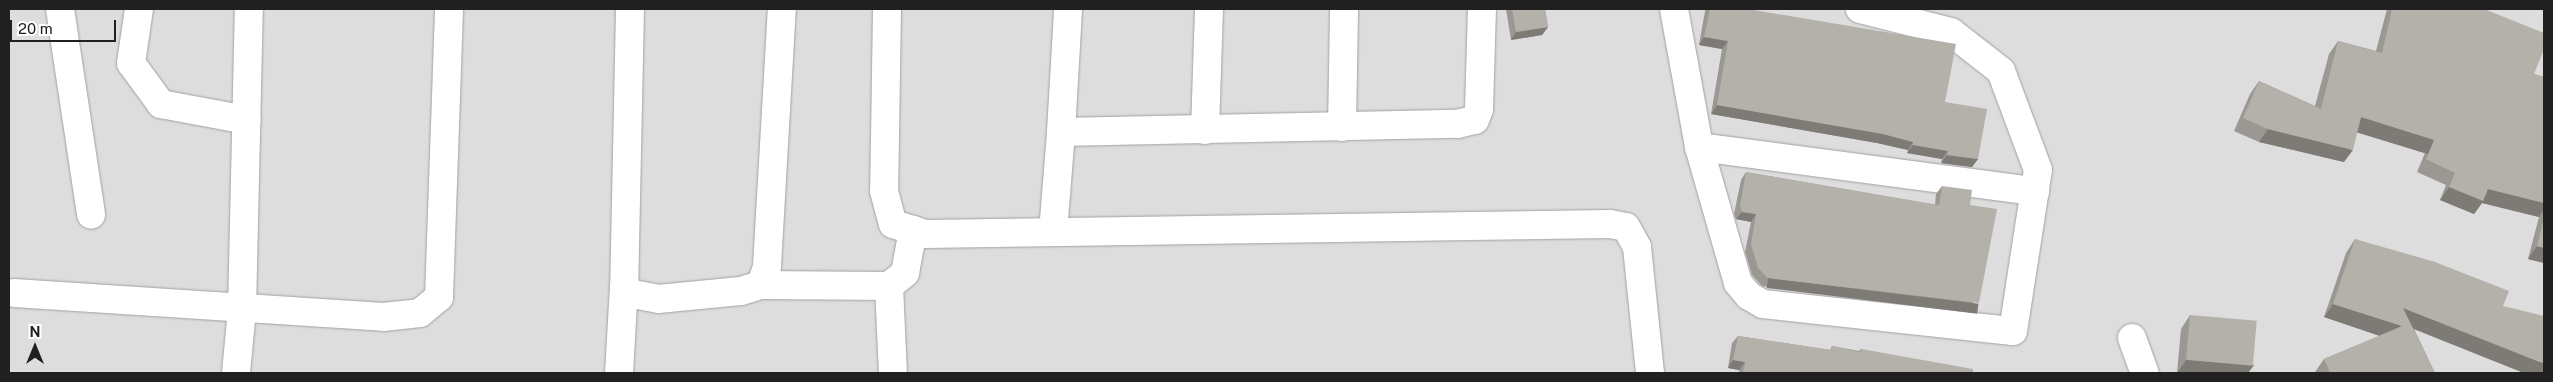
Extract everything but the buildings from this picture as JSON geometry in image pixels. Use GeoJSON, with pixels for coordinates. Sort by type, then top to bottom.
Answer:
{"type":"FeatureCollection","features":[{"type":"Feature","properties":{"kind":"street"},"geometry":{"type":"LineString","coordinates":[[60,9],[91,216]]}},
{"type":"Feature","properties":{"kind":"street"},"geometry":{"type":"LineString","coordinates":[[139,9],[131,64],[161,104],[248,120]]}},
{"type":"Feature","properties":{"kind":"street"},"geometry":{"type":"LineString","coordinates":[[236,373],[242,310],[248,120],[249,9]]}},
{"type":"Feature","properties":{"kind":"street"},"geometry":{"type":"LineString","coordinates":[[14,293],[242,310],[383,318],[420,313],[439,297],[449,9]]}},
{"type":"Feature","properties":{"kind":"street"},"geometry":{"type":"LineString","coordinates":[[619,373],[624,287],[630,9]]}},
{"type":"Feature","properties":{"kind":"street"},"geometry":{"type":"LineString","coordinates":[[761,285],[767,266],[782,9]]}},
{"type":"Feature","properties":{"kind":"street"},"geometry":{"type":"LineString","coordinates":[[887,9],[884,191],[893,224],[925,234],[1610,224],[1626,227],[1637,247],[1650,373]]}},
{"type":"Feature","properties":{"kind":"street"},"geometry":{"type":"LineString","coordinates":[[1053,232],[1068,9]]}},
{"type":"Feature","properties":{"kind":"street"},"geometry":{"type":"LineString","coordinates":[[1205,130],[1209,9]]}},
{"type":"Feature","properties":{"kind":"street"},"geometry":{"type":"LineString","coordinates":[[1342,126],[1344,9]]}},
{"type":"Feature","properties":{"kind":"street"},"geometry":{"type":"LineString","coordinates":[[1061,132],[1457,124],[1474,120],[1479,109],[1482,9]]}},
{"type":"Feature","properties":{"kind":"street"},"geometry":{"type":"LineString","coordinates":[[1674,9],[1699,147],[1738,283],[1763,304],[2013,331],[2038,170],[2001,71],[1951,32],[1860,9]]}},
{"type":"Feature","properties":{"kind":"street"},"geometry":{"type":"LineString","coordinates":[[1699,147],[2035,191]]}},
{"type":"Feature","properties":{"kind":"street"},"geometry":{"type":"LineString","coordinates":[[624,287],[633,294],[658,299],[741,291],[761,285],[889,286],[905,273],[913,230]]}},
{"type":"Feature","properties":{"kind":"street"},"geometry":{"type":"LineString","coordinates":[[889,286],[893,373]]}},
{"type":"Feature","properties":{"kind":"street"},"geometry":{"type":"LineString","coordinates":[[2132,338],[2145,373]]}},
{"type":"Feature","properties":{"kind":"shaded area"},"geometry":{"type":"Polygon","coordinates":[[[9,9],[2544,9],[2544,373],[9,373],[9,9]]]}}]}
